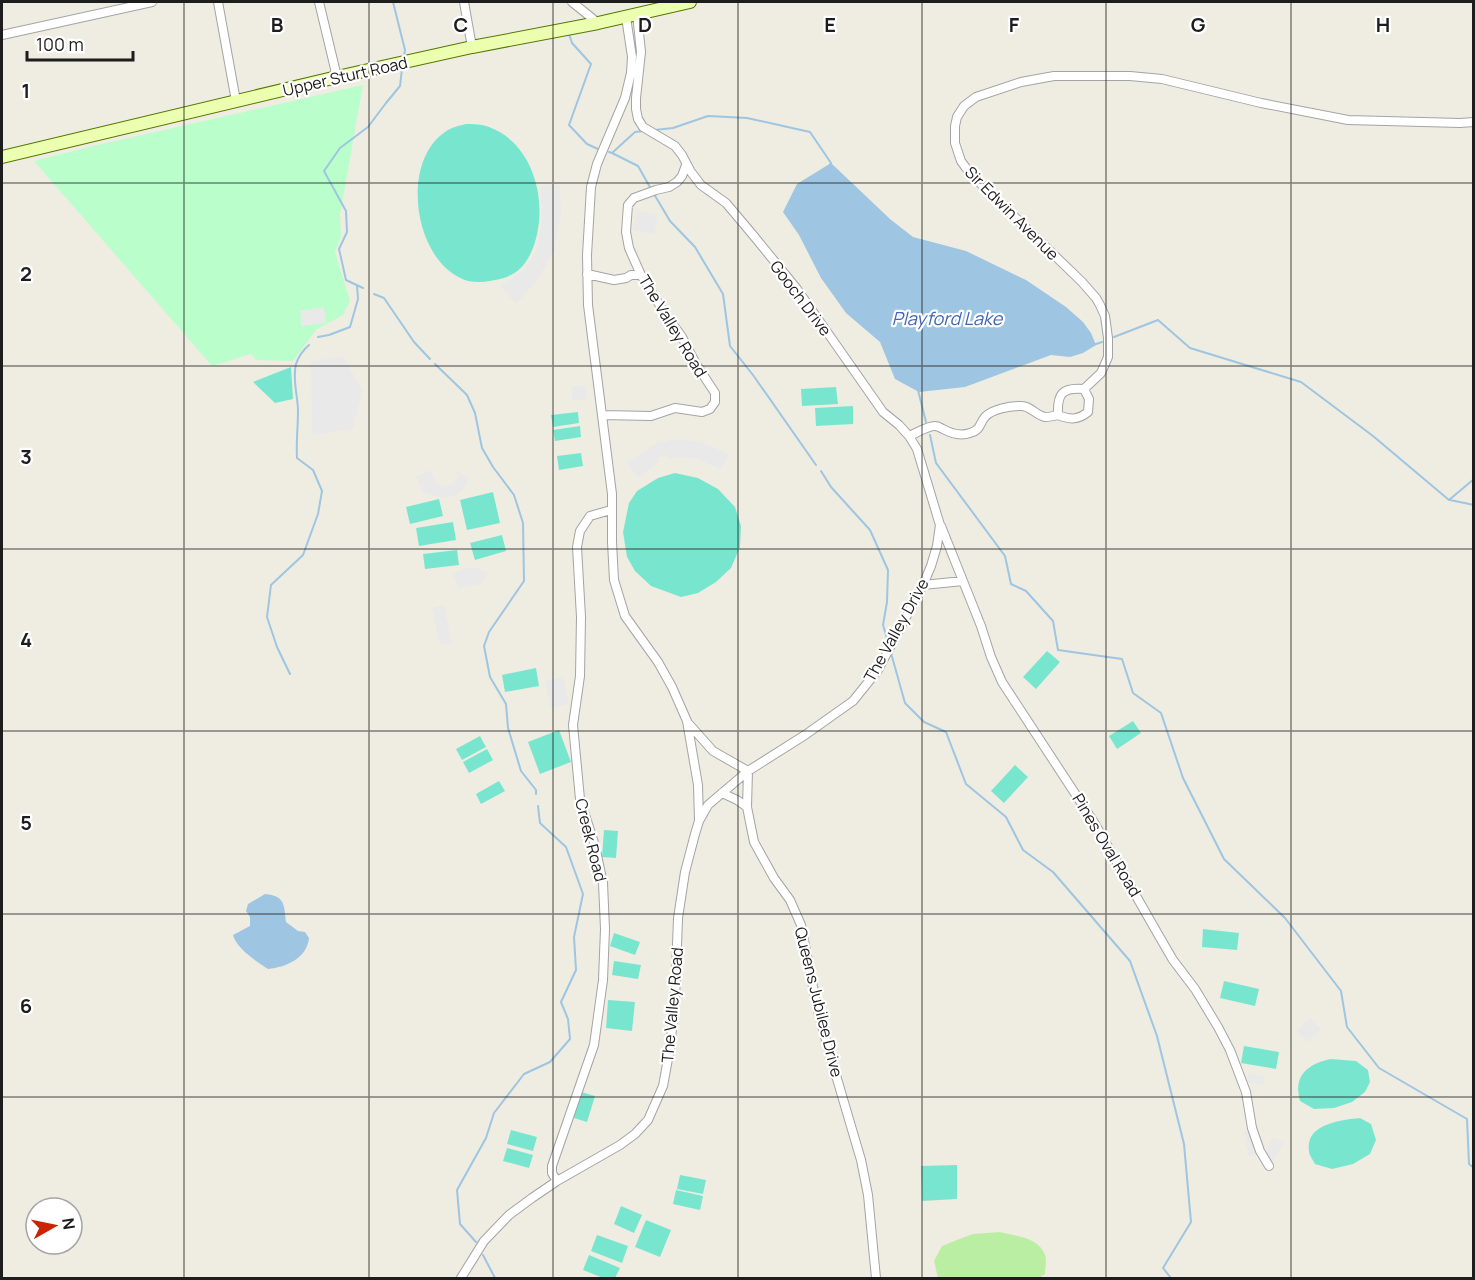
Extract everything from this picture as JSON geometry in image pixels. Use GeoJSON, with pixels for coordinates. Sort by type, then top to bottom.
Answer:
{"type":"FeatureCollection","features":[{"type":"Feature","properties":{"kind":"main road","name":"Upper Sturt Road"},"geometry":{"type":"LineString","coordinates":[[2,158],[337,77],[690,2]]}},
{"type":"Feature","properties":{"kind":"street"},"geometry":{"type":"LineString","coordinates":[[2,35],[152,2]]}},
{"type":"Feature","properties":{"kind":"street"},"geometry":{"type":"LineString","coordinates":[[218,2],[236,101]]}},
{"type":"Feature","properties":{"kind":"street"},"geometry":{"type":"LineString","coordinates":[[319,2],[337,77]]}},
{"type":"Feature","properties":{"kind":"street"},"geometry":{"type":"LineString","coordinates":[[464,2],[472,47]]}},
{"type":"Feature","properties":{"kind":"street"},"geometry":{"type":"LineString","coordinates":[[572,2],[598,23]]}},
{"type":"Feature","properties":{"kind":"street","name":"Gooch Drive"},"geometry":{"type":"LineString","coordinates":[[631,15],[641,52],[636,98],[638,119],[643,127],[675,146],[701,185],[726,203],[796,289],[883,412],[909,436]]}},
{"type":"Feature","properties":{"kind":"street","name":"The Valley Road"},"geometry":{"type":"LineString","coordinates":[[631,15],[631,73],[625,99],[597,164],[591,188],[587,274],[591,331],[612,494],[614,580],[625,616],[658,662],[687,721],[698,785],[699,821]]}},
{"type":"Feature","properties":{"kind":"street","name":"Sir Edwin Avenue"},"geometry":{"type":"LineString","coordinates":[[1058,415],[1059,396],[1065,390],[1084,389],[1101,373],[1108,357],[1105,316],[1100,305],[1082,282],[990,194],[961,161],[955,143],[957,117],[964,106],[976,97],[1021,82],[1054,76],[1130,76],[1162,79],[1261,104],[1348,120],[1473,122]]}},
{"type":"Feature","properties":{"kind":"street","name":"The Valley Road"},"geometry":{"type":"LineString","coordinates":[[603,415],[651,416],[675,408],[697,413],[710,410],[715,402],[715,393],[642,275],[630,248],[626,232],[628,205],[634,198],[669,187],[677,182],[686,165]]}},
{"type":"Feature","properties":{"kind":"street"},"geometry":{"type":"LineString","coordinates":[[587,274],[614,280],[631,275],[642,275]]}},
{"type":"Feature","properties":{"kind":"street"},"geometry":{"type":"LineString","coordinates":[[909,436],[933,426],[960,435],[972,433],[981,427],[986,417],[1004,408],[1021,405],[1046,417],[1058,415],[1073,419],[1081,417],[1088,412],[1089,399],[1084,389]]}},
{"type":"Feature","properties":{"kind":"street","name":"The Valley Drive"},"geometry":{"type":"LineString","coordinates":[[747,771],[805,735],[853,701],[878,670],[923,585],[937,546],[940,525],[917,449],[909,436]]}},
{"type":"Feature","properties":{"kind":"street","name":"Creek Road"},"geometry":{"type":"LineString","coordinates":[[557,1181],[552,1173],[552,1166],[594,1044],[603,980],[605,939],[603,882],[595,846],[580,799],[573,725],[580,676],[577,547],[580,531],[590,516],[611,510]]}},
{"type":"Feature","properties":{"kind":"street","name":"Pines Oval Road"},"geometry":{"type":"LineString","coordinates":[[940,525],[1002,682],[1095,824],[1173,960],[1195,989],[1222,1034],[1246,1092],[1252,1128],[1260,1151],[1269,1166]]}},
{"type":"Feature","properties":{"kind":"street"},"geometry":{"type":"LineString","coordinates":[[923,585],[963,581]]}},
{"type":"Feature","properties":{"kind":"street","name":"The Valley Road"},"geometry":{"type":"LineString","coordinates":[[461,1278],[484,1242],[509,1215],[557,1181],[635,1134],[648,1120],[656,1104],[663,1086],[670,1048],[675,1000],[678,918],[685,873],[695,834],[708,805],[747,771],[713,751],[687,721]]}},
{"type":"Feature","properties":{"kind":"street","name":"Queens Jubilee Drive"},"geometry":{"type":"LineString","coordinates":[[747,771],[747,807],[754,842],[789,900],[801,925],[817,1007],[861,1160],[868,1195],[876,1278]]}},
{"type":"Feature","properties":{"kind":"street"},"geometry":{"type":"LineString","coordinates":[[722,793],[747,807]]}},
{"type":"Feature","properties":{"kind":"green space"},"geometry":{"type":"Polygon","coordinates":[[[363,85],[340,215],[341,236],[335,252],[350,301],[343,315],[316,330],[293,361],[256,360],[251,354],[212,366],[34,161],[93,146],[363,85]]]}},
{"type":"Feature","properties":{"kind":"green space"},"geometry":{"type":"Polygon","coordinates":[[[1000,1232],[1026,1238],[1038,1244],[1046,1257],[1045,1274],[1039,1278],[938,1278],[934,1261],[942,1246],[973,1234],[1000,1232]]]}},
{"type":"Feature","properties":{"kind":"shaded area"},"geometry":{"type":"Polygon","coordinates":[[[466,124],[489,127],[504,135],[517,146],[526,159],[538,191],[539,226],[529,257],[516,272],[485,282],[468,281],[450,271],[435,255],[425,235],[419,212],[418,189],[422,166],[431,147],[448,130],[466,124]]]}},
{"type":"Feature","properties":{"kind":"shaded area"},"geometry":{"type":"Polygon","coordinates":[[[560,185],[561,213],[554,250],[539,278],[516,304],[500,286],[523,270],[535,253],[542,223],[541,187],[560,185]]]}},
{"type":"Feature","properties":{"kind":"shaded area"},"geometry":{"type":"Polygon","coordinates":[[[636,211],[658,214],[654,234],[633,230],[636,211]]]}},
{"type":"Feature","properties":{"kind":"shaded area"},"geometry":{"type":"Polygon","coordinates":[[[324,307],[326,323],[302,326],[300,311],[324,307]]]}},
{"type":"Feature","properties":{"kind":"shaded area"},"geometry":{"type":"Polygon","coordinates":[[[343,356],[362,390],[353,429],[312,435],[311,362],[343,356]]]}},
{"type":"Feature","properties":{"kind":"shaded area"},"geometry":{"type":"Polygon","coordinates":[[[291,367],[293,399],[275,403],[253,382],[291,367]]]}},
{"type":"Feature","properties":{"kind":"shaded area"},"geometry":{"type":"Polygon","coordinates":[[[572,386],[586,386],[586,400],[572,400],[572,386]]]}},
{"type":"Feature","properties":{"kind":"shaded area"},"geometry":{"type":"Polygon","coordinates":[[[836,387],[838,404],[802,406],[801,389],[836,387]]]}},
{"type":"Feature","properties":{"kind":"shaded area"},"geometry":{"type":"Polygon","coordinates":[[[853,406],[853,424],[816,426],[815,408],[853,406]]]}},
{"type":"Feature","properties":{"kind":"shaded area"},"geometry":{"type":"Polygon","coordinates":[[[578,412],[579,423],[553,427],[551,415],[578,412]]]}},
{"type":"Feature","properties":{"kind":"shaded area"},"geometry":{"type":"Polygon","coordinates":[[[580,426],[581,437],[555,441],[553,430],[580,426]]]}},
{"type":"Feature","properties":{"kind":"shaded area"},"geometry":{"type":"Polygon","coordinates":[[[671,440],[701,442],[729,454],[720,469],[696,458],[669,459],[668,456],[658,458],[659,462],[638,478],[627,463],[655,444],[671,440]]]}},
{"type":"Feature","properties":{"kind":"shaded area"},"geometry":{"type":"Polygon","coordinates":[[[581,453],[583,466],[559,470],[557,456],[581,453]]]}},
{"type":"Feature","properties":{"kind":"shaded area"},"geometry":{"type":"Polygon","coordinates":[[[430,470],[436,482],[441,486],[452,484],[458,477],[457,471],[468,478],[468,483],[458,495],[442,498],[422,491],[416,477],[430,470]]]}},
{"type":"Feature","properties":{"kind":"shaded area"},"geometry":{"type":"Polygon","coordinates":[[[675,473],[698,478],[718,489],[735,507],[741,526],[740,547],[731,568],[716,582],[698,593],[681,597],[651,586],[635,571],[627,557],[623,532],[629,503],[637,491],[658,478],[675,473]]]}},
{"type":"Feature","properties":{"kind":"shaded area"},"geometry":{"type":"Polygon","coordinates":[[[493,492],[500,523],[467,530],[460,500],[493,492]]]}},
{"type":"Feature","properties":{"kind":"shaded area"},"geometry":{"type":"Polygon","coordinates":[[[439,499],[443,516],[410,524],[406,507],[439,499]]]}},
{"type":"Feature","properties":{"kind":"shaded area"},"geometry":{"type":"Polygon","coordinates":[[[453,522],[456,540],[419,546],[416,528],[453,522]]]}},
{"type":"Feature","properties":{"kind":"shaded area"},"geometry":{"type":"Polygon","coordinates":[[[502,535],[506,551],[475,560],[470,543],[502,535]]]}},
{"type":"Feature","properties":{"kind":"shaded area"},"geometry":{"type":"Polygon","coordinates":[[[457,550],[459,565],[425,569],[423,554],[457,550]]]}},
{"type":"Feature","properties":{"kind":"shaded area"},"geometry":{"type":"Polygon","coordinates":[[[474,567],[488,573],[481,584],[458,588],[453,574],[474,567]]]}},
{"type":"Feature","properties":{"kind":"shaded area"},"geometry":{"type":"Polygon","coordinates":[[[444,605],[452,642],[440,645],[432,608],[444,605]]]}},
{"type":"Feature","properties":{"kind":"shaded area"},"geometry":{"type":"Polygon","coordinates":[[[1047,651],[1060,662],[1036,689],[1023,677],[1047,651]]]}},
{"type":"Feature","properties":{"kind":"shaded area"},"geometry":{"type":"Polygon","coordinates":[[[536,668],[539,686],[505,692],[502,675],[536,668]]]}},
{"type":"Feature","properties":{"kind":"shaded area"},"geometry":{"type":"Polygon","coordinates":[[[563,677],[569,704],[551,708],[545,681],[563,677]]]}},
{"type":"Feature","properties":{"kind":"shaded area"},"geometry":{"type":"Polygon","coordinates":[[[1133,721],[1141,733],[1117,749],[1109,736],[1133,721]]]}},
{"type":"Feature","properties":{"kind":"shaded area"},"geometry":{"type":"Polygon","coordinates":[[[559,730],[571,762],[540,774],[528,742],[559,730]]]}},
{"type":"Feature","properties":{"kind":"shaded area"},"geometry":{"type":"Polygon","coordinates":[[[480,736],[486,747],[462,760],[456,749],[480,736]]]}},
{"type":"Feature","properties":{"kind":"shaded area"},"geometry":{"type":"Polygon","coordinates":[[[487,749],[493,760],[469,773],[463,762],[487,749]]]}},
{"type":"Feature","properties":{"kind":"shaded area"},"geometry":{"type":"Polygon","coordinates":[[[1015,765],[1028,777],[1004,803],[991,791],[1015,765]]]}},
{"type":"Feature","properties":{"kind":"shaded area"},"geometry":{"type":"Polygon","coordinates":[[[499,781],[505,791],[481,804],[476,794],[499,781]]]}},
{"type":"Feature","properties":{"kind":"shaded area"},"geometry":{"type":"Polygon","coordinates":[[[604,830],[618,831],[616,858],[602,857],[604,830]]]}},
{"type":"Feature","properties":{"kind":"shaded area"},"geometry":{"type":"Polygon","coordinates":[[[1203,929],[1239,933],[1237,950],[1202,947],[1203,929]]]}},
{"type":"Feature","properties":{"kind":"shaded area"},"geometry":{"type":"Polygon","coordinates":[[[614,933],[640,942],[635,955],[610,946],[614,933]]]}},
{"type":"Feature","properties":{"kind":"shaded area"},"geometry":{"type":"Polygon","coordinates":[[[614,961],[641,965],[638,979],[612,975],[614,961]]]}},
{"type":"Feature","properties":{"kind":"shaded area"},"geometry":{"type":"Polygon","coordinates":[[[1224,981],[1259,989],[1255,1006],[1220,998],[1224,981]]]}},
{"type":"Feature","properties":{"kind":"shaded area"},"geometry":{"type":"Polygon","coordinates":[[[608,1000],[635,1002],[632,1031],[606,1028],[608,1000]]]}},
{"type":"Feature","properties":{"kind":"shaded area"},"geometry":{"type":"Polygon","coordinates":[[[1310,1018],[1321,1029],[1308,1042],[1296,1031],[1310,1018]]]}},
{"type":"Feature","properties":{"kind":"shaded area"},"geometry":{"type":"Polygon","coordinates":[[[1244,1046],[1279,1052],[1276,1069],[1241,1063],[1244,1046]]]}},
{"type":"Feature","properties":{"kind":"shaded area"},"geometry":{"type":"Polygon","coordinates":[[[1331,1059],[1356,1061],[1368,1070],[1370,1082],[1365,1092],[1352,1102],[1334,1108],[1314,1109],[1300,1101],[1298,1092],[1300,1078],[1315,1064],[1331,1059]]]}},
{"type":"Feature","properties":{"kind":"shaded area"},"geometry":{"type":"Polygon","coordinates":[[[1248,1074],[1265,1077],[1264,1085],[1247,1082],[1248,1074]]]}},
{"type":"Feature","properties":{"kind":"shaded area"},"geometry":{"type":"Polygon","coordinates":[[[581,1092],[595,1096],[587,1122],[574,1118],[581,1092]]]}},
{"type":"Feature","properties":{"kind":"shaded area"},"geometry":{"type":"Polygon","coordinates":[[[1360,1118],[1371,1124],[1376,1140],[1370,1154],[1353,1164],[1332,1169],[1315,1164],[1310,1156],[1309,1142],[1318,1129],[1334,1122],[1360,1118]]]}},
{"type":"Feature","properties":{"kind":"shaded area"},"geometry":{"type":"Polygon","coordinates":[[[511,1130],[537,1137],[533,1151],[507,1144],[511,1130]]]}},
{"type":"Feature","properties":{"kind":"shaded area"},"geometry":{"type":"Polygon","coordinates":[[[1252,1130],[1262,1150],[1267,1150],[1273,1137],[1284,1143],[1272,1163],[1258,1154],[1249,1156],[1243,1132],[1252,1130]]]}},
{"type":"Feature","properties":{"kind":"shaded area"},"geometry":{"type":"Polygon","coordinates":[[[507,1148],[533,1155],[529,1168],[503,1161],[507,1148]]]}},
{"type":"Feature","properties":{"kind":"shaded area"},"geometry":{"type":"Polygon","coordinates":[[[957,1165],[957,1199],[922,1201],[921,1166],[957,1165]]]}},
{"type":"Feature","properties":{"kind":"shaded area"},"geometry":{"type":"Polygon","coordinates":[[[680,1175],[706,1180],[703,1194],[677,1189],[680,1175]]]}},
{"type":"Feature","properties":{"kind":"shaded area"},"geometry":{"type":"Polygon","coordinates":[[[676,1190],[703,1196],[700,1210],[673,1204],[676,1190]]]}},
{"type":"Feature","properties":{"kind":"shaded area"},"geometry":{"type":"Polygon","coordinates":[[[621,1206],[642,1215],[634,1233],[614,1224],[621,1206]]]}},
{"type":"Feature","properties":{"kind":"shaded area"},"geometry":{"type":"Polygon","coordinates":[[[646,1220],[671,1230],[660,1257],[635,1247],[646,1220]]]}},
{"type":"Feature","properties":{"kind":"shaded area"},"geometry":{"type":"Polygon","coordinates":[[[597,1235],[628,1246],[622,1263],[591,1251],[597,1235]]]}},
{"type":"Feature","properties":{"kind":"shaded area"},"geometry":{"type":"Polygon","coordinates":[[[589,1255],[620,1268],[615,1278],[603,1278],[583,1270],[589,1255]]]}},
{"type":"Feature","properties":{"kind":"water","name":"Playford Lake"},"geometry":{"type":"Polygon","coordinates":[[[831,163],[890,219],[913,237],[966,251],[1026,280],[1066,307],[1083,322],[1096,345],[1083,353],[1070,357],[1051,355],[965,387],[919,392],[895,379],[880,342],[846,313],[821,278],[799,235],[783,212],[797,184],[831,163]]]}},
{"type":"Feature","properties":{"kind":"water"},"geometry":{"type":"Polygon","coordinates":[[[265,894],[280,899],[284,906],[286,922],[298,931],[305,932],[309,938],[304,951],[295,960],[289,964],[268,969],[242,950],[233,935],[250,926],[250,917],[246,911],[248,904],[265,894]]]}},
{"type":"Feature","properties":{"kind":"waterway"},"geometry":{"type":"LineString","coordinates":[[393,2],[405,50],[404,56]]}},
{"type":"Feature","properties":{"kind":"waterway"},"geometry":{"type":"LineString","coordinates":[[569,34],[572,43],[591,64],[569,125],[587,144],[598,149]]}},
{"type":"Feature","properties":{"kind":"waterway"},"geometry":{"type":"LineString","coordinates":[[363,288],[346,280],[339,249],[347,232],[346,211],[324,171],[340,148],[368,127],[400,86],[402,69]]}},
{"type":"Feature","properties":{"kind":"waterway"},"geometry":{"type":"LineString","coordinates":[[655,130],[673,128],[708,116],[747,118],[810,132],[831,163],[830,165]]}},
{"type":"Feature","properties":{"kind":"waterway"},"geometry":{"type":"LineString","coordinates":[[609,152],[612,153],[635,132],[644,131]]}},
{"type":"Feature","properties":{"kind":"waterway"},"geometry":{"type":"LineString","coordinates":[[612,153],[638,166],[651,189]]}},
{"type":"Feature","properties":{"kind":"waterway"},"geometry":{"type":"LineString","coordinates":[[654,194],[670,221],[695,247],[723,294],[730,346],[816,465]]}},
{"type":"Feature","properties":{"kind":"waterway"},"geometry":{"type":"LineString","coordinates":[[318,337],[350,327],[358,299],[357,285]]}},
{"type":"Feature","properties":{"kind":"waterway"},"geometry":{"type":"LineString","coordinates":[[374,294],[384,298],[414,342],[430,359]]}},
{"type":"Feature","properties":{"kind":"waterway"},"geometry":{"type":"LineString","coordinates":[[1114,337],[1158,320],[1190,348],[1301,382],[1373,436],[1449,500],[1474,479]]}},
{"type":"Feature","properties":{"kind":"waterway"},"geometry":{"type":"LineString","coordinates":[[1093,345],[1102,342]]}},
{"type":"Feature","properties":{"kind":"waterway"},"geometry":{"type":"LineString","coordinates":[[290,674],[277,647],[267,617],[271,585],[303,555],[318,514],[322,491],[313,470],[297,458],[298,411],[295,370],[300,356],[309,345]]}},
{"type":"Feature","properties":{"kind":"waterway"},"geometry":{"type":"LineString","coordinates":[[435,364],[467,395],[475,413],[482,448],[514,495],[523,523],[524,581],[489,632],[484,646],[490,677],[506,704],[508,728],[521,771],[536,790],[536,794]]}},
{"type":"Feature","properties":{"kind":"waterway"},"geometry":{"type":"LineString","coordinates":[[918,390],[926,422]]}},
{"type":"Feature","properties":{"kind":"waterway"},"geometry":{"type":"LineString","coordinates":[[930,435],[936,463],[1005,556],[1011,584],[1026,591],[1053,621],[1058,650],[1122,659],[1133,693],[1161,713],[1183,778],[1224,859],[1285,918],[1341,991],[1347,1027],[1379,1068],[1467,1119],[1469,1164],[1474,1168]]}},
{"type":"Feature","properties":{"kind":"waterway"},"geometry":{"type":"LineString","coordinates":[[821,471],[831,487],[870,530],[888,570],[887,602],[883,625],[889,645]]}},
{"type":"Feature","properties":{"kind":"waterway"},"geometry":{"type":"LineString","coordinates":[[1450,500],[1474,505]]}},
{"type":"Feature","properties":{"kind":"waterway"},"geometry":{"type":"LineString","coordinates":[[891,653],[905,703],[924,722],[946,732],[966,784],[1006,817],[1023,850],[1053,872],[1130,961],[1157,1036],[1184,1144],[1191,1222],[1163,1268],[1171,1278]]}},
{"type":"Feature","properties":{"kind":"waterway"},"geometry":{"type":"LineString","coordinates":[[476,1242],[460,1224],[457,1190],[486,1138],[494,1113],[524,1074],[550,1062],[570,1039],[568,1019],[561,1002],[576,970],[574,937],[583,894],[566,847],[540,823],[538,806]]}},
{"type":"Feature","properties":{"kind":"waterway"},"geometry":{"type":"LineString","coordinates":[[483,1255],[495,1278]]}}]}
